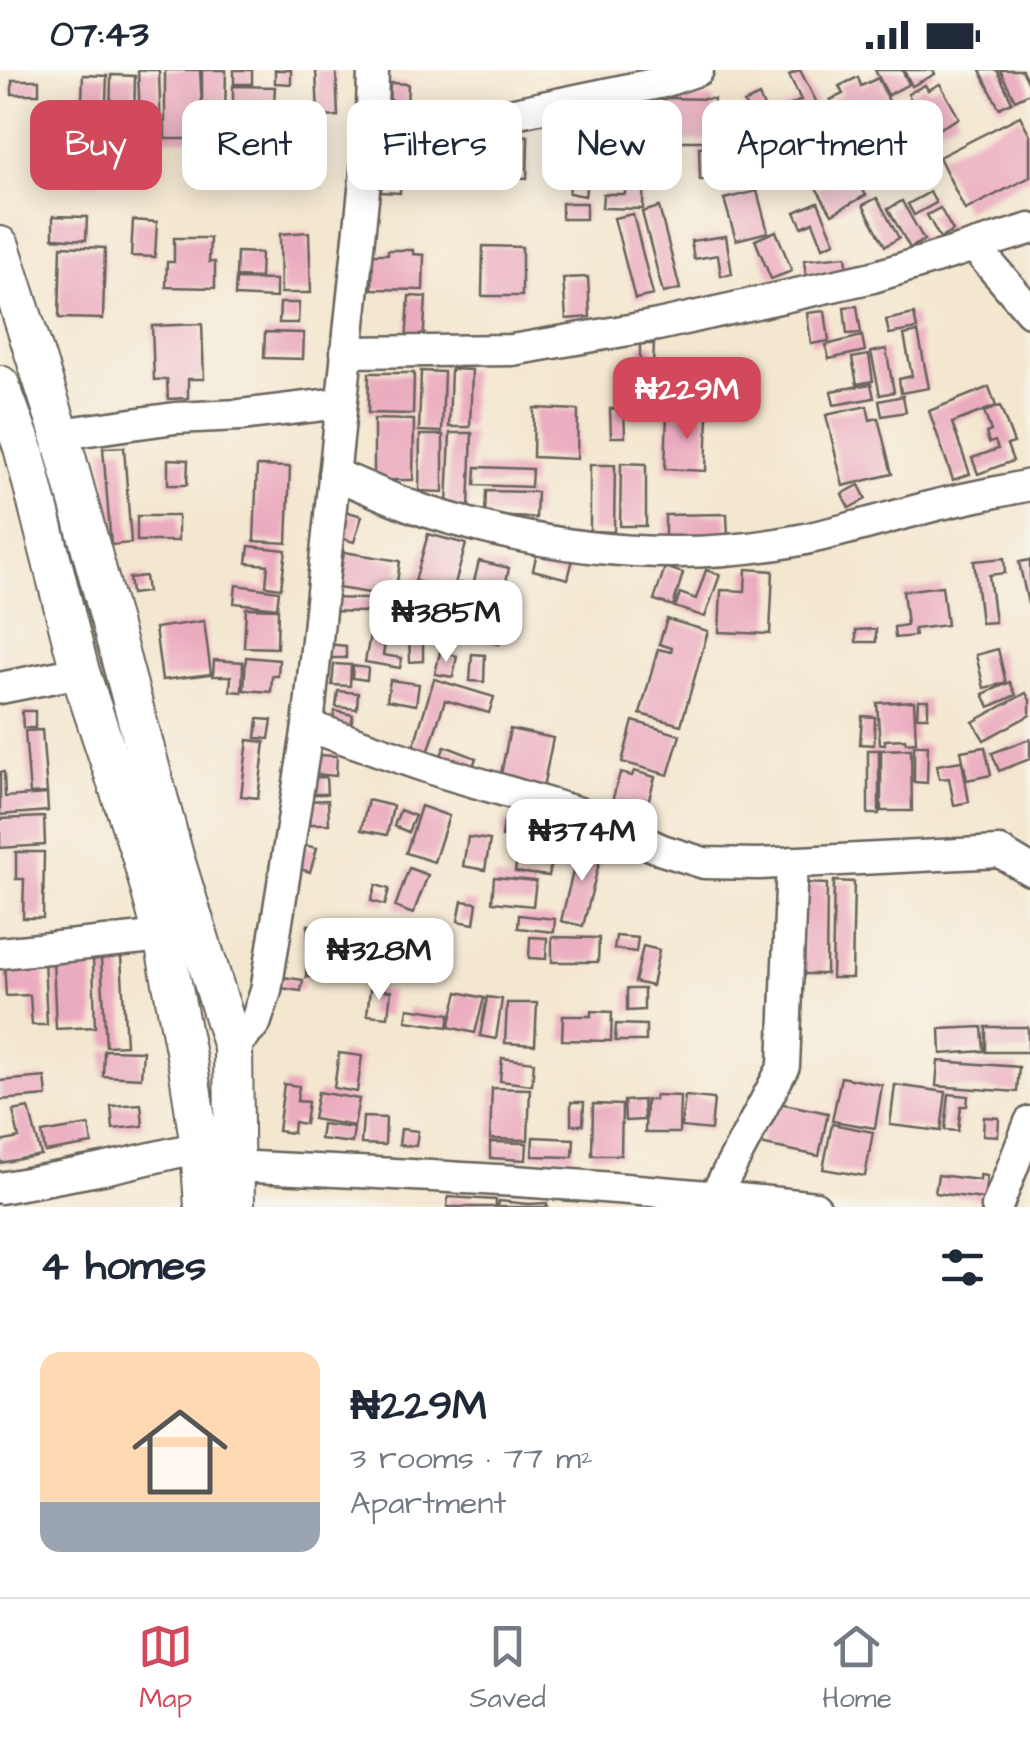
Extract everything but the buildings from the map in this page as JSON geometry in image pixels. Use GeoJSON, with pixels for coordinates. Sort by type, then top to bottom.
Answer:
{"type":"FeatureCollection","features":[{"type":"Feature","properties":{"kind":"main road"},"geometry":{"type":"LineString","coordinates":[[0,246],[60,434],[174,856],[234,1046],[235,1207]]}},
{"type":"Feature","properties":{"kind":"main road"},"geometry":{"type":"LineString","coordinates":[[0,385],[11,450],[141,855],[163,936],[188,1066],[204,1207]]}},
{"type":"Feature","properties":{"kind":"main road"},"geometry":{"type":"LineString","coordinates":[[11,450],[60,434]]}},
{"type":"Feature","properties":{"kind":"street"},"geometry":{"type":"LineString","coordinates":[[373,100],[374,70]]}},
{"type":"Feature","properties":{"kind":"street"},"geometry":{"type":"LineString","coordinates":[[522,111],[663,82],[698,70]]}},
{"type":"Feature","properties":{"kind":"street"},"geometry":{"type":"LineString","coordinates":[[234,1046],[255,1024],[266,992],[308,726],[364,190]]}},
{"type":"Feature","properties":{"kind":"street"},"geometry":{"type":"LineString","coordinates":[[346,352],[512,350],[640,328],[874,278],[1030,229]]}},
{"type":"Feature","properties":{"kind":"street"},"geometry":{"type":"LineString","coordinates":[[974,246],[1030,311]]}},
{"type":"Feature","properties":{"kind":"street"},"geometry":{"type":"LineString","coordinates":[[60,434],[176,418],[340,403]]}},
{"type":"Feature","properties":{"kind":"street"},"geometry":{"type":"LineString","coordinates":[[334,474],[422,510],[531,540],[605,551],[660,553],[747,548],[800,540],[1030,485]]}},
{"type":"Feature","properties":{"kind":"street"},"geometry":{"type":"LineString","coordinates":[[0,688],[80,672]]}},
{"type":"Feature","properties":{"kind":"street"},"geometry":{"type":"LineString","coordinates":[[308,726],[441,772],[586,815],[662,850],[704,863],[1000,852],[1030,870]]}},
{"type":"Feature","properties":{"kind":"street"},"geometry":{"type":"LineString","coordinates":[[715,1196],[784,1066],[792,862]]}},
{"type":"Feature","properties":{"kind":"street"},"geometry":{"type":"LineString","coordinates":[[0,953],[163,936]]}},
{"type":"Feature","properties":{"kind":"street"},"geometry":{"type":"LineString","coordinates":[[998,1207],[1030,1122]]}},
{"type":"Feature","properties":{"kind":"street"},"geometry":{"type":"LineString","coordinates":[[0,1188],[200,1147]]}},
{"type":"Feature","properties":{"kind":"street"},"geometry":{"type":"LineString","coordinates":[[234,1166],[462,1176],[815,1207]]}}]}
